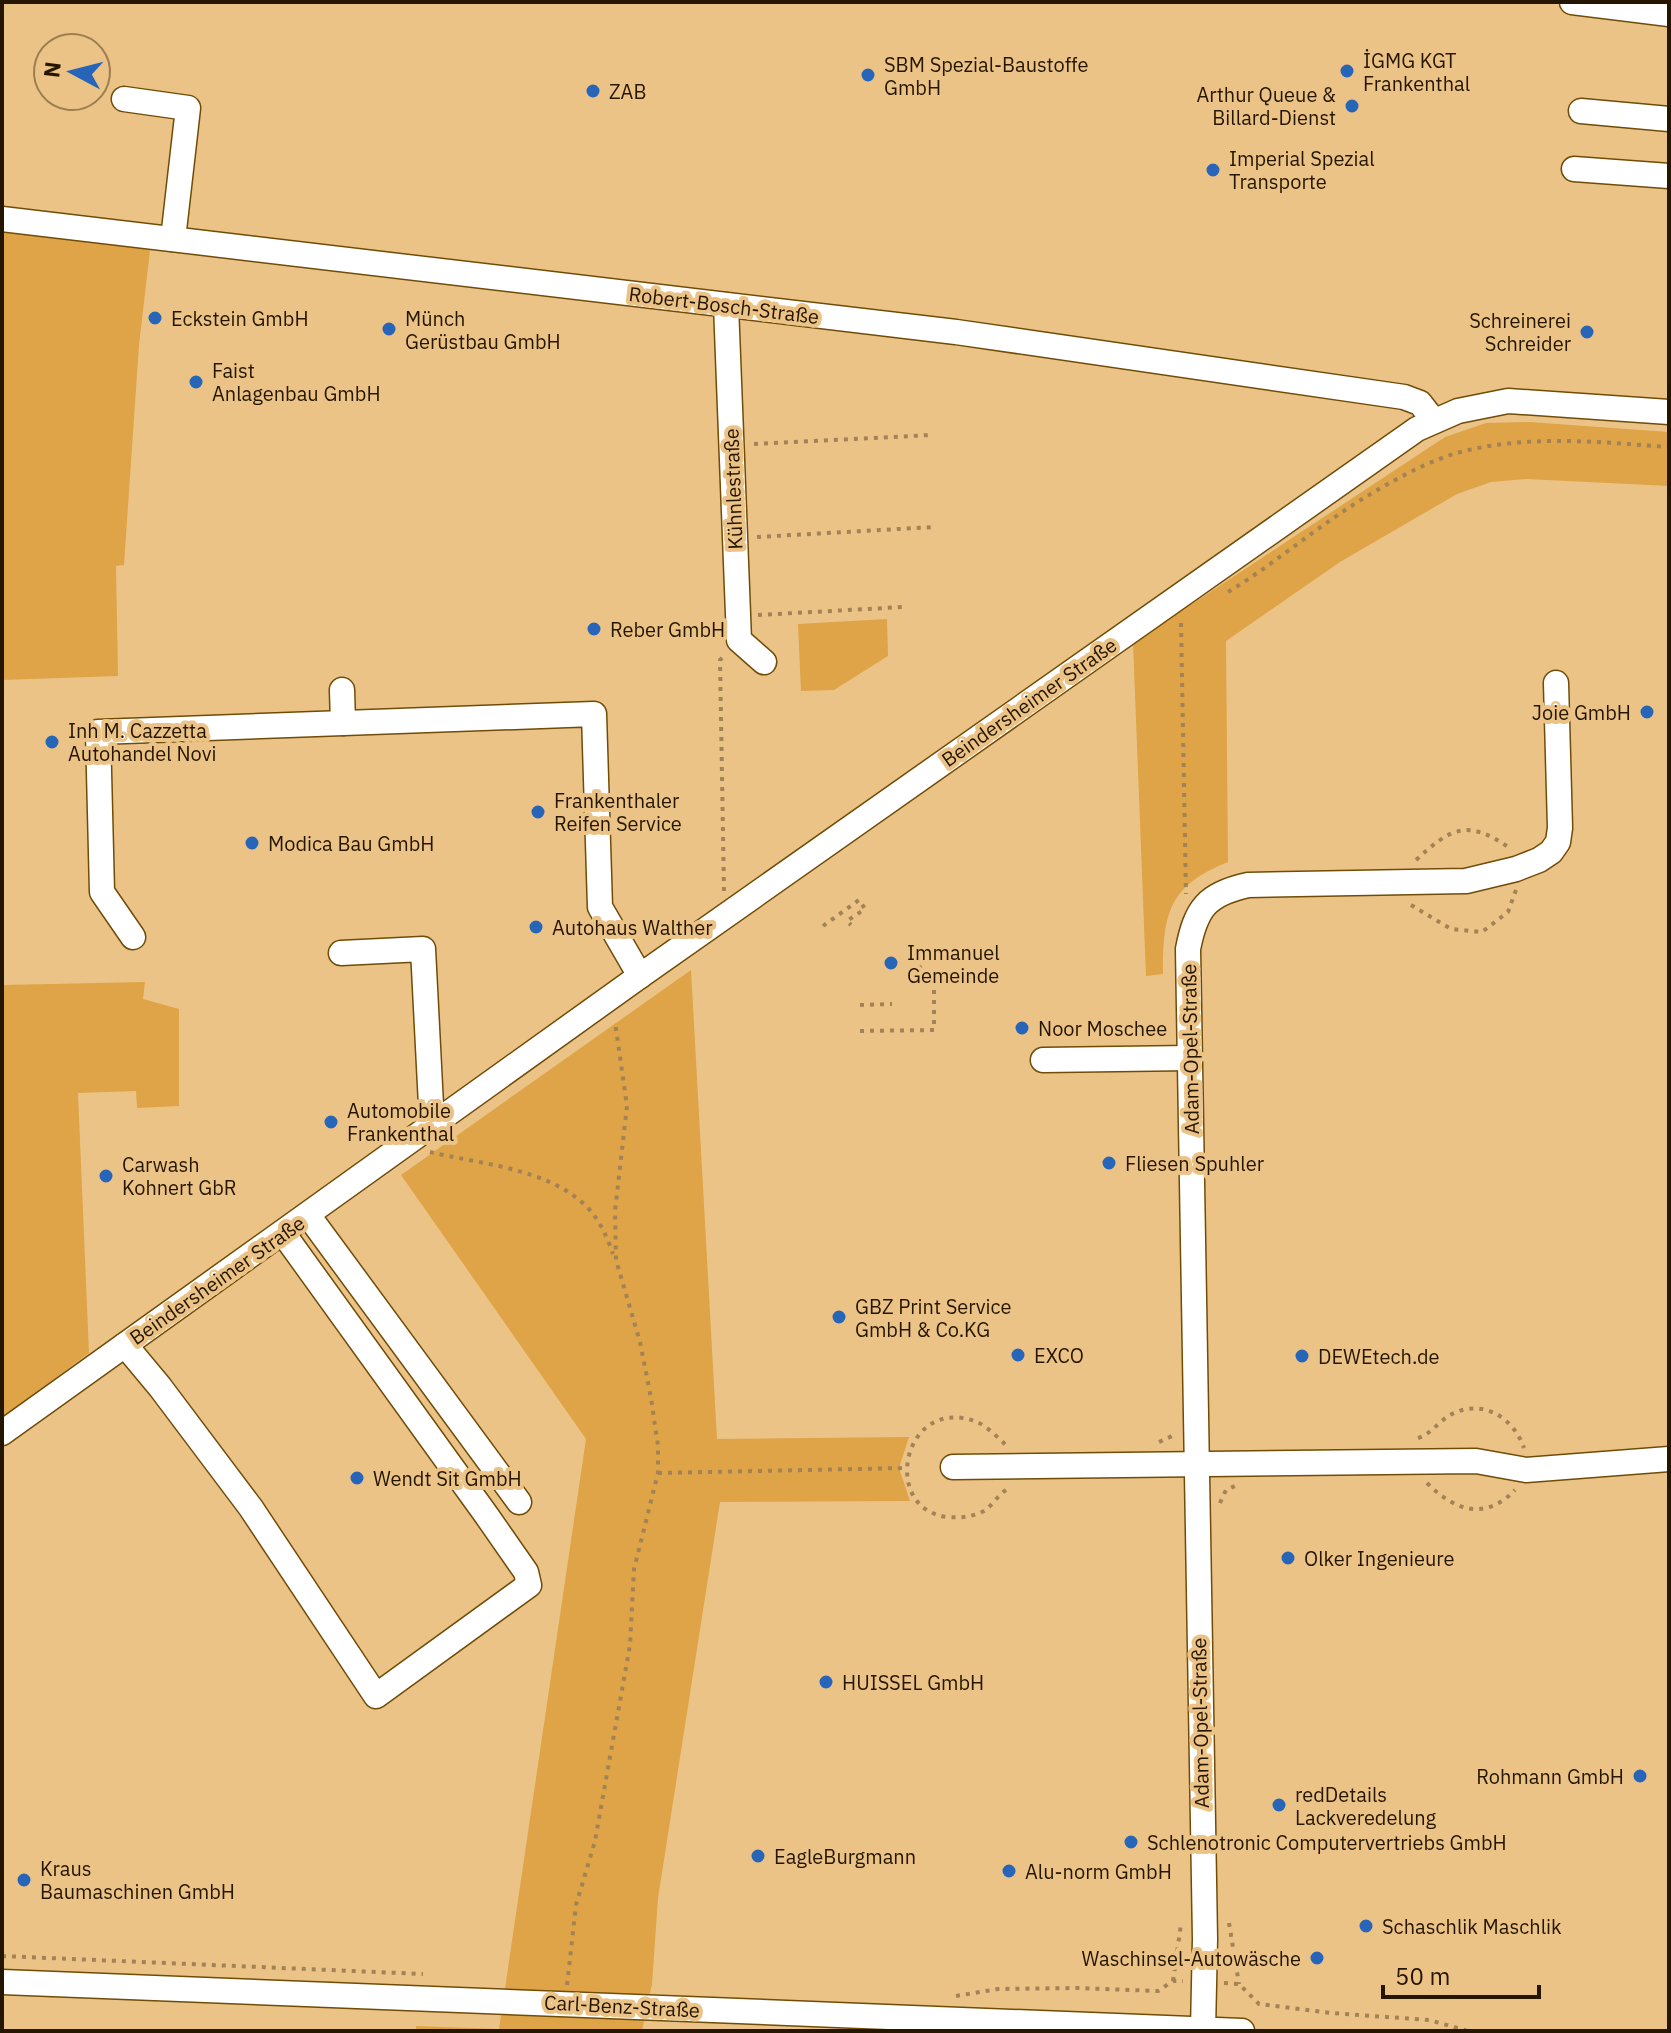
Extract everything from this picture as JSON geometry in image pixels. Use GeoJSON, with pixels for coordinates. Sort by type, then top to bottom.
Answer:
{"type":"FeatureCollection","features":[{"type":"Feature","properties":{"kind":"street"},"geometry":{"type":"LineString","coordinates":[[1572,2],[1669,14]]}},
{"type":"Feature","properties":{"kind":"street"},"geometry":{"type":"LineString","coordinates":[[124,99],[188,108],[173,239]]}},
{"type":"Feature","properties":{"kind":"street"},"geometry":{"type":"LineString","coordinates":[[1581,111],[1669,119]]}},
{"type":"Feature","properties":{"kind":"street"},"geometry":{"type":"LineString","coordinates":[[1574,169],[1669,176]]}},
{"type":"Feature","properties":{"kind":"street","name":"Robert-Bosch-Straße"},"geometry":{"type":"LineString","coordinates":[[2,219],[956,332],[1404,397],[1420,403],[1434,421]]}},
{"type":"Feature","properties":{"kind":"street","name":"Kühnlestraße"},"geometry":{"type":"LineString","coordinates":[[726,305],[738,628]]}},
{"type":"Feature","properties":{"kind":"street","name":"Beindersheimer Straße"},"geometry":{"type":"LineString","coordinates":[[2,1433],[308,1215],[435,1134],[640,976],[1417,429],[1482,405],[1508,401],[1669,412]]}},
{"type":"Feature","properties":{"kind":"street"},"geometry":{"type":"LineString","coordinates":[[738,628],[764,662]]}},
{"type":"Feature","properties":{"kind":"street","name":"Adam-Opel-Straße"},"geometry":{"type":"LineString","coordinates":[[1203,2030],[1205,1939],[1188,949],[1192,926],[1204,905],[1225,891],[1248,885],[1466,881],[1516,869],[1551,852],[1558,842],[1560,828],[1556,683]]}},
{"type":"Feature","properties":{"kind":"street"},"geometry":{"type":"LineString","coordinates":[[342,690],[343,723]]}},
{"type":"Feature","properties":{"kind":"street"},"geometry":{"type":"LineString","coordinates":[[133,937],[102,892],[98,732],[594,714],[600,907],[640,976]]}},
{"type":"Feature","properties":{"kind":"street"},"geometry":{"type":"LineString","coordinates":[[341,953],[423,949],[435,1134]]}},
{"type":"Feature","properties":{"kind":"street"},"geometry":{"type":"LineString","coordinates":[[1043,1060],[1190,1058]]}},
{"type":"Feature","properties":{"kind":"street"},"geometry":{"type":"LineString","coordinates":[[308,1215],[519,1502]]}},
{"type":"Feature","properties":{"kind":"street"},"geometry":{"type":"LineString","coordinates":[[125,1345],[251,1508],[376,1696],[529,1585],[526,1572],[283,1233]]}},
{"type":"Feature","properties":{"kind":"street"},"geometry":{"type":"LineString","coordinates":[[953,1467],[1476,1461],[1526,1470],[1669,1459]]}},
{"type":"Feature","properties":{"kind":"street","name":"Carl-Benz-Straße"},"geometry":{"type":"LineString","coordinates":[[2,1982],[1242,2031]]}},
{"type":"Feature","properties":{"kind":"path"},"geometry":{"type":"LineString","coordinates":[[731,445],[931,435]]}},
{"type":"Feature","properties":{"kind":"path"},"geometry":{"type":"LineString","coordinates":[[1220,596],[1366,496],[1454,454],[1499,444],[1539,441],[1669,447]]}},
{"type":"Feature","properties":{"kind":"path"},"geometry":{"type":"LineString","coordinates":[[735,538],[934,527]]}},
{"type":"Feature","properties":{"kind":"path"},"geometry":{"type":"LineString","coordinates":[[725,918],[720,660],[738,628],[903,607]]}},
{"type":"Feature","properties":{"kind":"path"},"geometry":{"type":"LineString","coordinates":[[1168,629],[1181,620],[1186,907]]}},
{"type":"Feature","properties":{"kind":"path"},"geometry":{"type":"LineString","coordinates":[[1397,905],[1413,905],[1451,929],[1482,932],[1508,912],[1519,879],[1508,847],[1487,833],[1454,831],[1417,860],[1401,861]]}},
{"type":"Feature","properties":{"kind":"path"},"geometry":{"type":"LineString","coordinates":[[1186,894],[1198,884]]}},
{"type":"Feature","properties":{"kind":"path"},"geometry":{"type":"LineString","coordinates":[[823,926],[859,900],[865,909],[847,921],[851,925]]}},
{"type":"Feature","properties":{"kind":"path"},"geometry":{"type":"LineString","coordinates":[[860,1031],[934,1030],[934,986],[919,966]]}},
{"type":"Feature","properties":{"kind":"path"},"geometry":{"type":"LineString","coordinates":[[860,1005],[892,1004]]}},
{"type":"Feature","properties":{"kind":"path"},"geometry":{"type":"LineString","coordinates":[[602,1029],[615,1020],[627,1106],[615,1211],[616,1260]]}},
{"type":"Feature","properties":{"kind":"path"},"geometry":{"type":"LineString","coordinates":[[435,1134],[426,1151],[530,1175],[561,1189],[586,1206],[604,1230],[616,1260],[640,1342],[651,1398],[658,1446],[658,1473],[634,1569],[630,1645],[595,1841],[576,1905],[567,1980]]}},
{"type":"Feature","properties":{"kind":"path"},"geometry":{"type":"LineString","coordinates":[[1415,1481],[1425,1482],[1453,1505],[1474,1510],[1494,1507],[1506,1499],[1518,1487],[1526,1470],[1525,1450],[1519,1434],[1508,1420],[1490,1410],[1470,1408],[1453,1413],[1426,1436],[1417,1438]]}},
{"type":"Feature","properties":{"kind":"path"},"geometry":{"type":"LineString","coordinates":[[1006,1446],[978,1422],[947,1417],[928,1423],[913,1443],[906,1468],[913,1498],[934,1516],[963,1518],[986,1510],[1004,1490],[1020,1490]]}},
{"type":"Feature","properties":{"kind":"path"},"geometry":{"type":"LineString","coordinates":[[1157,1443],[1172,1436],[1175,1421]]}},
{"type":"Feature","properties":{"kind":"path"},"geometry":{"type":"LineString","coordinates":[[658,1473],[906,1468]]}},
{"type":"Feature","properties":{"kind":"path"},"geometry":{"type":"LineString","coordinates":[[1220,1518],[1220,1502],[1226,1490],[1238,1485]]}},
{"type":"Feature","properties":{"kind":"path"},"geometry":{"type":"LineString","coordinates":[[1228,1910],[1239,1984]]}},
{"type":"Feature","properties":{"kind":"path"},"geometry":{"type":"LineString","coordinates":[[943,1996],[998,1989],[1158,1991],[1173,1981],[1181,1912]]}},
{"type":"Feature","properties":{"kind":"path"},"geometry":{"type":"LineString","coordinates":[[2,1956],[426,1974]]}},
{"type":"Feature","properties":{"kind":"path"},"geometry":{"type":"LineString","coordinates":[[1259,2004],[1429,2020],[1468,2031]]}},
{"type":"Feature","properties":{"kind":"shaded area"},"geometry":{"type":"Polygon","coordinates":[[[2,223],[151,242],[139,345],[124,565],[116,566],[118,676],[2,680],[2,223]]]}},
{"type":"Feature","properties":{"kind":"shaded area"},"geometry":{"type":"Polygon","coordinates":[[[1529,422],[1669,432],[1669,486],[1527,479],[1491,482],[1457,494],[1340,562],[1226,641],[1228,862],[1208,871],[1181,892],[1168,919],[1163,974],[1146,976],[1133,643],[1445,437],[1486,423],[1529,422]]]}},
{"type":"Feature","properties":{"kind":"shaded area"},"geometry":{"type":"Polygon","coordinates":[[[887,619],[888,656],[834,690],[801,691],[798,624],[887,619]]]}},
{"type":"Feature","properties":{"kind":"shaded area"},"geometry":{"type":"Polygon","coordinates":[[[691,970],[717,1439],[909,1437],[899,1468],[910,1501],[720,1502],[658,1898],[652,1984],[642,2031],[416,2031],[416,2026],[499,2029],[586,1439],[401,1175],[691,970]]]}},
{"type":"Feature","properties":{"kind":"shaded area"},"geometry":{"type":"Polygon","coordinates":[[[145,982],[143,999],[179,1009],[179,1106],[137,1108],[136,1091],[78,1093],[89,1353],[2,1417],[2,985],[145,982]]]}},
{"type":"Feature","properties":{"kind":"place","name":"İGMG KGT Frankenthal"},"geometry":{"type":"Point","coordinates":[1347,71]}},
{"type":"Feature","properties":{"kind":"place","name":"SBM Spezial-Baustoffe GmbH"},"geometry":{"type":"Point","coordinates":[868,75]}},
{"type":"Feature","properties":{"kind":"place","name":"ZAB"},"geometry":{"type":"Point","coordinates":[593,91]}},
{"type":"Feature","properties":{"kind":"place","name":"Arthur Queue & Billard-Dienst"},"geometry":{"type":"Point","coordinates":[1352,106]}},
{"type":"Feature","properties":{"kind":"place","name":"Imperial Spezial Transporte"},"geometry":{"type":"Point","coordinates":[1213,170]}},
{"type":"Feature","properties":{"kind":"place","name":"Eckstein GmbH"},"geometry":{"type":"Point","coordinates":[155,318]}},
{"type":"Feature","properties":{"kind":"place","name":"Münch Gerüstbau GmbH"},"geometry":{"type":"Point","coordinates":[389,329]}},
{"type":"Feature","properties":{"kind":"place","name":"Schreinerei Schreider"},"geometry":{"type":"Point","coordinates":[1587,332]}},
{"type":"Feature","properties":{"kind":"place","name":"Faist Anlagenbau GmbH"},"geometry":{"type":"Point","coordinates":[196,382]}},
{"type":"Feature","properties":{"kind":"place","name":"Reber GmbH"},"geometry":{"type":"Point","coordinates":[594,629]}},
{"type":"Feature","properties":{"kind":"place","name":"Joie GmbH"},"geometry":{"type":"Point","coordinates":[1647,712]}},
{"type":"Feature","properties":{"kind":"place","name":"Inh M. Cazzetta Autohandel Novi"},"geometry":{"type":"Point","coordinates":[52,742]}},
{"type":"Feature","properties":{"kind":"place","name":"Frankenthaler Reifen Service"},"geometry":{"type":"Point","coordinates":[538,812]}},
{"type":"Feature","properties":{"kind":"place","name":"Modica Bau GmbH"},"geometry":{"type":"Point","coordinates":[252,843]}},
{"type":"Feature","properties":{"kind":"place","name":"Autohaus Walther"},"geometry":{"type":"Point","coordinates":[536,927]}},
{"type":"Feature","properties":{"kind":"place","name":"Immanuel Gemeinde"},"geometry":{"type":"Point","coordinates":[891,963]}},
{"type":"Feature","properties":{"kind":"place","name":"Noor Moschee"},"geometry":{"type":"Point","coordinates":[1022,1028]}},
{"type":"Feature","properties":{"kind":"place","name":"Automobile Frankenthal"},"geometry":{"type":"Point","coordinates":[331,1122]}},
{"type":"Feature","properties":{"kind":"place","name":"Fliesen Spuhler"},"geometry":{"type":"Point","coordinates":[1109,1163]}},
{"type":"Feature","properties":{"kind":"place","name":"Carwash Kohnert GbR"},"geometry":{"type":"Point","coordinates":[106,1176]}},
{"type":"Feature","properties":{"kind":"place","name":"GBZ Print Service GmbH & Co.KG"},"geometry":{"type":"Point","coordinates":[839,1317]}},
{"type":"Feature","properties":{"kind":"place","name":"EXCO"},"geometry":{"type":"Point","coordinates":[1018,1355]}},
{"type":"Feature","properties":{"kind":"place","name":"DEWEtech.de"},"geometry":{"type":"Point","coordinates":[1302,1356]}},
{"type":"Feature","properties":{"kind":"place","name":"Wendt Sit GmbH"},"geometry":{"type":"Point","coordinates":[357,1478]}},
{"type":"Feature","properties":{"kind":"place","name":"Olker Ingenieure"},"geometry":{"type":"Point","coordinates":[1288,1558]}},
{"type":"Feature","properties":{"kind":"place","name":"HUISSEL GmbH"},"geometry":{"type":"Point","coordinates":[826,1682]}},
{"type":"Feature","properties":{"kind":"place","name":"Rohmann GmbH"},"geometry":{"type":"Point","coordinates":[1640,1776]}},
{"type":"Feature","properties":{"kind":"place","name":"redDetails Lackveredelung"},"geometry":{"type":"Point","coordinates":[1279,1805]}},
{"type":"Feature","properties":{"kind":"place","name":"Schlenotronic Computervertriebs GmbH"},"geometry":{"type":"Point","coordinates":[1131,1842]}},
{"type":"Feature","properties":{"kind":"place","name":"EagleBurgmann"},"geometry":{"type":"Point","coordinates":[758,1856]}},
{"type":"Feature","properties":{"kind":"place","name":"Alu-norm GmbH"},"geometry":{"type":"Point","coordinates":[1009,1871]}},
{"type":"Feature","properties":{"kind":"place","name":"Kraus Baumaschinen GmbH"},"geometry":{"type":"Point","coordinates":[24,1880]}},
{"type":"Feature","properties":{"kind":"place","name":"Schaschlik Maschlik"},"geometry":{"type":"Point","coordinates":[1366,1926]}},
{"type":"Feature","properties":{"kind":"place","name":"Waschinsel-Autowäsche"},"geometry":{"type":"Point","coordinates":[1317,1958]}}]}
